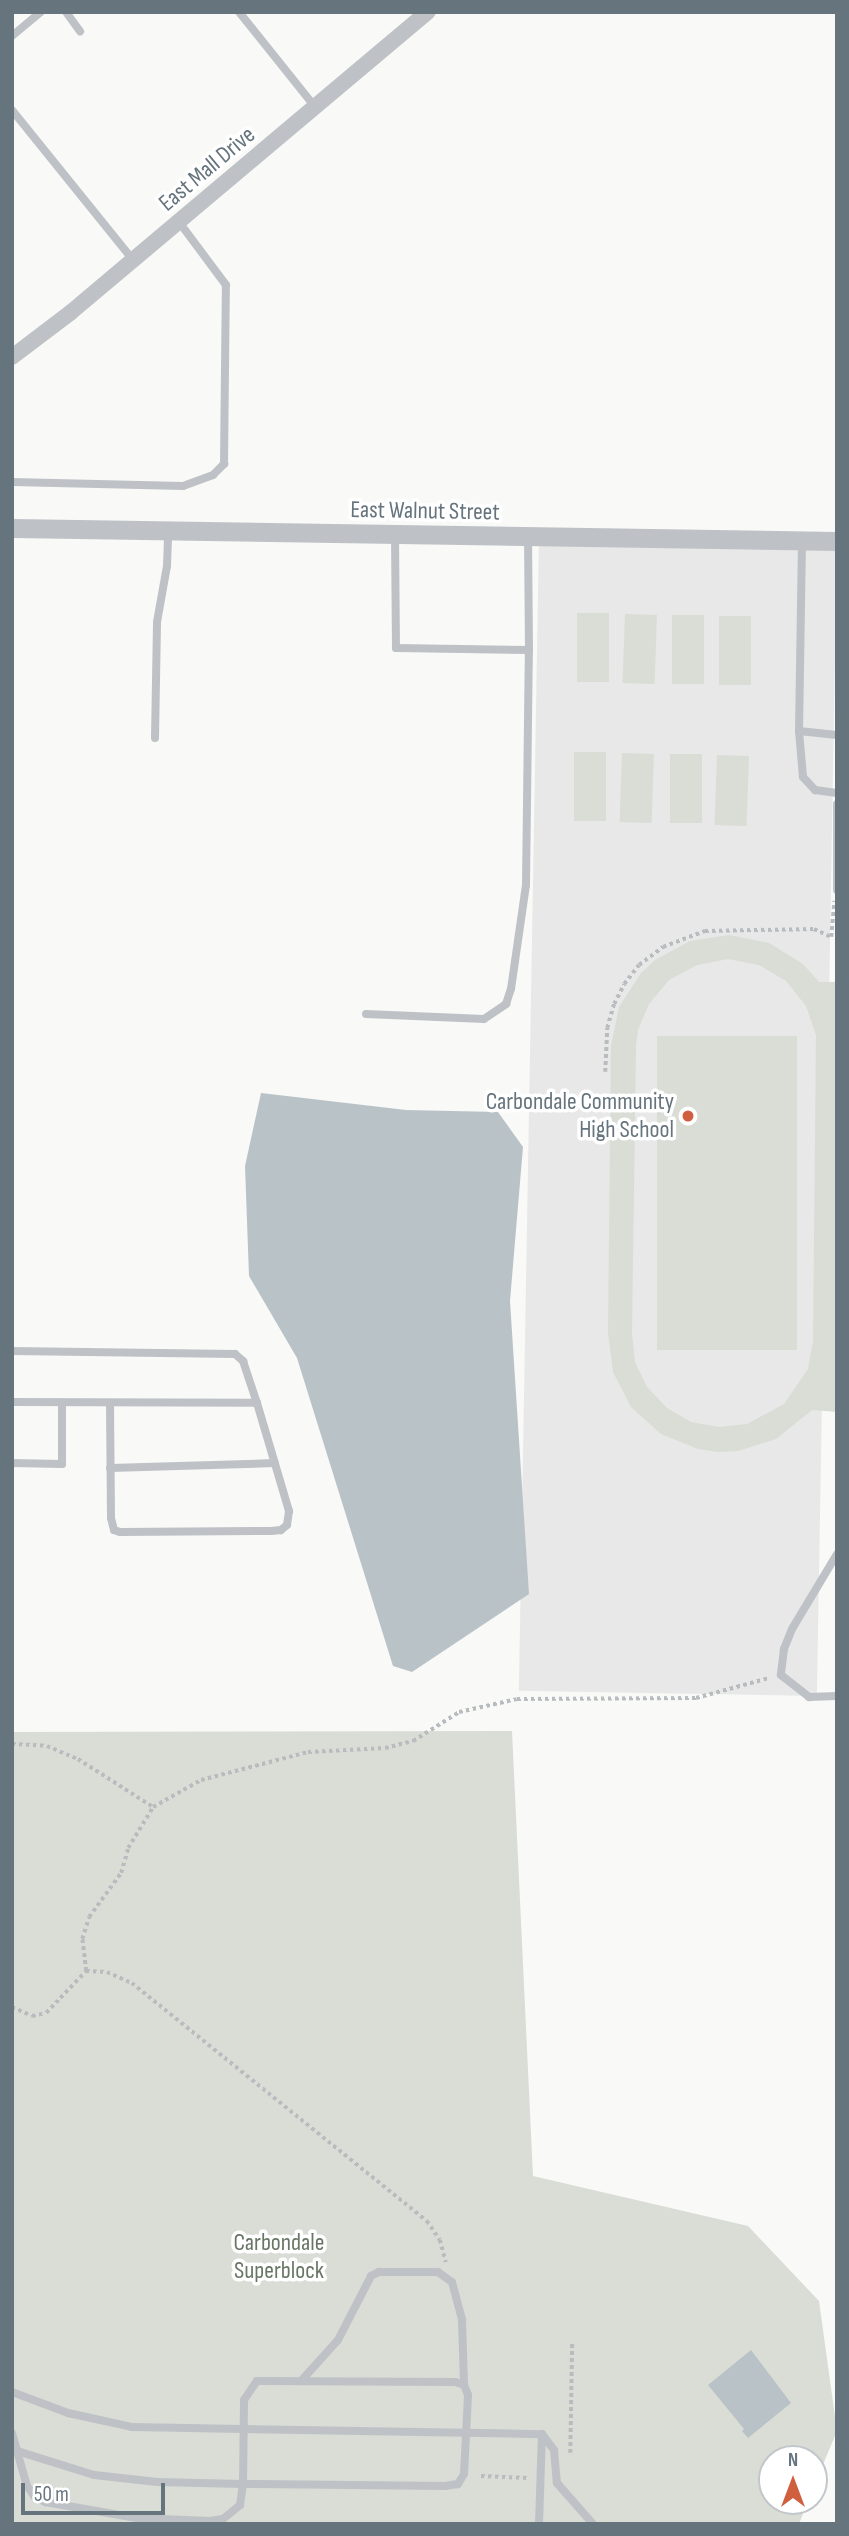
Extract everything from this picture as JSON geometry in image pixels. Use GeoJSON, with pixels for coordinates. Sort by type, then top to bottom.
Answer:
{"type":"FeatureCollection","features":[{"type":"Feature","properties":{"kind":"street","name":"East Mall Drive"},"geometry":{"type":"LineString","coordinates":[[12,357],[133,260],[428,12]]}},
{"type":"Feature","properties":{"kind":"street","name":"East Walnut Street"},"geometry":{"type":"LineString","coordinates":[[12,528],[837,541]]}},
{"type":"Feature","properties":{"kind":"lane"},"geometry":{"type":"LineString","coordinates":[[12,36],[41,12]]}},
{"type":"Feature","properties":{"kind":"lane"},"geometry":{"type":"LineString","coordinates":[[65,12],[80,31]]}},
{"type":"Feature","properties":{"kind":"lane"},"geometry":{"type":"LineString","coordinates":[[239,12],[316,107]]}},
{"type":"Feature","properties":{"kind":"lane"},"geometry":{"type":"LineString","coordinates":[[12,110],[133,260]]}},
{"type":"Feature","properties":{"kind":"lane"},"geometry":{"type":"LineString","coordinates":[[12,482],[183,486],[213,475],[224,464],[226,285],[178,222]]}},
{"type":"Feature","properties":{"kind":"lane"},"geometry":{"type":"LineString","coordinates":[[155,738],[157,622],[167,566],[168,531]]}},
{"type":"Feature","properties":{"kind":"lane"},"geometry":{"type":"LineString","coordinates":[[395,535],[396,648],[529,650]]}},
{"type":"Feature","properties":{"kind":"lane"},"geometry":{"type":"LineString","coordinates":[[366,1014],[484,1019],[506,1004],[511,989],[526,885],[528,537]]}},
{"type":"Feature","properties":{"kind":"lane"},"geometry":{"type":"LineString","coordinates":[[802,541],[799,762],[803,777],[815,790],[837,793]]}},
{"type":"Feature","properties":{"kind":"lane"},"geometry":{"type":"LineString","coordinates":[[799,731],[837,735]]}},
{"type":"Feature","properties":{"kind":"lane"},"geometry":{"type":"LineString","coordinates":[[836,890],[837,804]]}},
{"type":"Feature","properties":{"kind":"lane"},"geometry":{"type":"LineString","coordinates":[[12,1352],[235,1354],[243,1361],[290,1519],[281,1530],[271,1531],[120,1532],[111,1525],[110,1403]]}},
{"type":"Feature","properties":{"kind":"lane"},"geometry":{"type":"LineString","coordinates":[[12,1402],[257,1403]]}},
{"type":"Feature","properties":{"kind":"lane"},"geometry":{"type":"LineString","coordinates":[[12,1463],[62,1464],[62,1403]]}},
{"type":"Feature","properties":{"kind":"lane"},"geometry":{"type":"LineString","coordinates":[[110,1468],[275,1464]]}},
{"type":"Feature","properties":{"kind":"lane"},"geometry":{"type":"LineString","coordinates":[[837,1554],[792,1629],[784,1649],[780,1675],[809,1697],[837,1696]]}},
{"type":"Feature","properties":{"kind":"lane"},"geometry":{"type":"LineString","coordinates":[[17,2451],[94,2475],[157,2482],[458,2484],[464,2474],[468,2395],[464,2385],[462,2320],[452,2282],[446,2275],[438,2272],[379,2272],[371,2276],[338,2340],[301,2381]]}},
{"type":"Feature","properties":{"kind":"lane"},"geometry":{"type":"LineString","coordinates":[[12,2433],[27,2486],[34,2496],[56,2506],[103,2514],[172,2519],[223,2519],[240,2505],[243,2484],[244,2400],[257,2381],[455,2382],[464,2385]]}},
{"type":"Feature","properties":{"kind":"lane"},"geometry":{"type":"LineString","coordinates":[[12,2392],[68,2413],[132,2427],[542,2434]]}},
{"type":"Feature","properties":{"kind":"lane"},"geometry":{"type":"LineString","coordinates":[[540,2524],[542,2434]]}},
{"type":"Feature","properties":{"kind":"lane"},"geometry":{"type":"LineString","coordinates":[[542,2434],[554,2451],[557,2483],[593,2524]]}},
{"type":"Feature","properties":{"kind":"path"},"geometry":{"type":"LineString","coordinates":[[605,1072],[607,1028],[614,1004],[624,984],[639,965],[675,941],[713,930],[814,929],[831,937],[836,890]]}},
{"type":"Feature","properties":{"kind":"path"},"geometry":{"type":"LineString","coordinates":[[86,1971],[82,1939],[89,1917],[121,1873],[128,1849],[153,1807],[201,1780],[308,1752],[385,1748],[413,1741],[459,1712],[517,1699],[696,1698],[780,1675]]}},
{"type":"Feature","properties":{"kind":"path"},"geometry":{"type":"LineString","coordinates":[[12,1744],[47,1746],[78,1759],[153,1807]]}},
{"type":"Feature","properties":{"kind":"path"},"geometry":{"type":"LineString","coordinates":[[12,2007],[32,2016],[46,2013],[86,1971],[107,1972],[132,1983],[427,2221],[446,2255],[446,2275]]}},
{"type":"Feature","properties":{"kind":"path"},"geometry":{"type":"LineString","coordinates":[[569,2454],[572,2343]]}},
{"type":"Feature","properties":{"kind":"path"},"geometry":{"type":"LineString","coordinates":[[481,2476],[533,2478]]}},
{"type":"Feature","properties":{"kind":"shaded area","name":"Carbondale Community High School"},"geometry":{"type":"Polygon","coordinates":[[[539,538],[837,543],[817,1696],[519,1691],[539,538]]]}},
{"type":"Feature","properties":{"kind":"shaded area"},"geometry":{"type":"Polygon","coordinates":[[[261,1093],[406,1110],[498,1112],[523,1147],[510,1301],[529,1594],[412,1672],[393,1666],[297,1358],[249,1276],[245,1166],[261,1093]]]}},
{"type":"Feature","properties":{"kind":"shaded area"},"geometry":{"type":"Polygon","coordinates":[[[751,2350],[791,2403],[748,2438],[742,2431],[744,2429],[708,2385],[751,2350]]]}},
{"type":"Feature","properties":{"kind":"green space"},"geometry":{"type":"Polygon","coordinates":[[[577,613],[609,613],[609,682],[577,682],[577,613]]]}},
{"type":"Feature","properties":{"kind":"green space"},"geometry":{"type":"Polygon","coordinates":[[[625,614],[657,615],[655,684],[623,683],[625,614]]]}},
{"type":"Feature","properties":{"kind":"green space"},"geometry":{"type":"Polygon","coordinates":[[[672,615],[704,615],[704,684],[672,684],[672,615]]]}},
{"type":"Feature","properties":{"kind":"green space"},"geometry":{"type":"Polygon","coordinates":[[[719,616],[751,616],[751,685],[719,685],[719,616]]]}},
{"type":"Feature","properties":{"kind":"green space"},"geometry":{"type":"Polygon","coordinates":[[[574,752],[606,752],[606,821],[574,821],[574,752]]]}},
{"type":"Feature","properties":{"kind":"green space"},"geometry":{"type":"Polygon","coordinates":[[[622,753],[654,754],[652,823],[620,822],[622,753]]]}},
{"type":"Feature","properties":{"kind":"green space"},"geometry":{"type":"Polygon","coordinates":[[[670,754],[702,754],[702,823],[670,823],[670,754]]]}},
{"type":"Feature","properties":{"kind":"green space"},"geometry":{"type":"Polygon","coordinates":[[[717,755],[749,756],[747,826],[715,825],[717,755]]]}},
{"type":"Feature","properties":{"kind":"green space"},"geometry":{"type":"Polygon","coordinates":[[[729,935],[769,943],[803,964],[819,982],[837,982],[837,1412],[812,1410],[776,1439],[738,1451],[698,1449],[661,1434],[631,1407],[613,1372],[608,1333],[611,1046],[619,1007],[641,973],[655,960],[690,941],[729,935]],[[728,959],[697,965],[669,980],[649,1004],[638,1030],[636,1045],[632,1334],[635,1362],[647,1387],[667,1408],[691,1422],[719,1427],[747,1424],[784,1404],[808,1369],[813,1341],[816,1035],[806,1006],[786,981],[759,965],[728,959]]]}},
{"type":"Feature","properties":{"kind":"green space"},"geometry":{"type":"Polygon","coordinates":[[[657,1036],[797,1036],[797,1350],[657,1350],[657,1036]]]}},
{"type":"Feature","properties":{"kind":"green space","name":"Carbondale Superblock"},"geometry":{"type":"Polygon","coordinates":[[[512,1731],[533,2176],[748,2226],[819,2301],[837,2431],[828,2453],[828,2445],[758,2445],[758,2515],[803,2515],[799,2524],[12,2524],[12,1732],[512,1731]]]}},
{"type":"Feature","properties":{"kind":"place","name":"Carbondale Community High School"},"geometry":{"type":"Point","coordinates":[688,1116]}}]}
